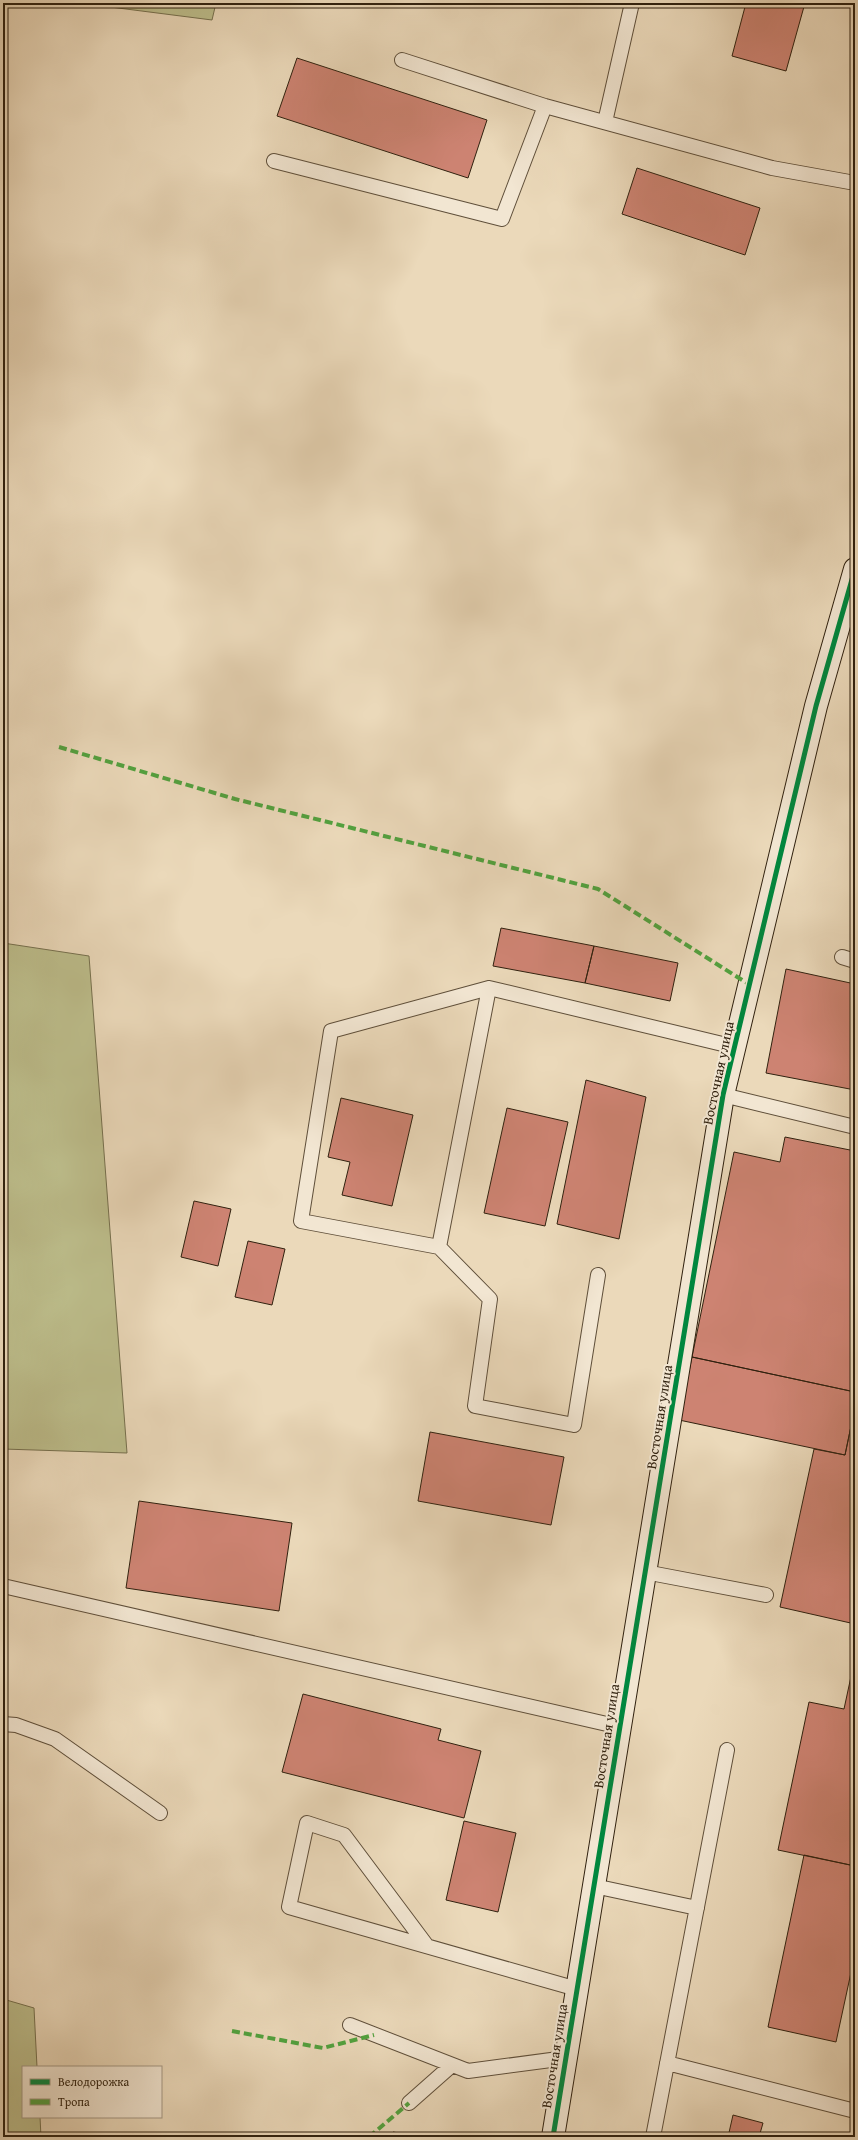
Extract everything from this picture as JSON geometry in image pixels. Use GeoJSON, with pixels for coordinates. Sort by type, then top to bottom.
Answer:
{"type":"FeatureCollection","features":[{"type":"Feature","properties":{"kind":"street","name":"Восточная улица"},"geometry":{"type":"LineString","coordinates":[[553,2137],[723,1095],[816,706],[855,569]]}},
{"type":"Feature","properties":{"kind":"lane"},"geometry":{"type":"LineString","coordinates":[[605,122],[632,3]]}},
{"type":"Feature","properties":{"kind":"lane"},"geometry":{"type":"LineString","coordinates":[[402,60],[545,106],[772,168],[855,183]]}},
{"type":"Feature","properties":{"kind":"lane"},"geometry":{"type":"LineString","coordinates":[[274,161],[502,219],[545,106]]}},
{"type":"Feature","properties":{"kind":"lane"},"geometry":{"type":"LineString","coordinates":[[598,1275],[574,1425],[475,1406],[490,1299],[439,1247],[301,1221],[331,1031],[489,988],[735,1047]]}},
{"type":"Feature","properties":{"kind":"lane"},"geometry":{"type":"LineString","coordinates":[[439,1247],[489,988]]}},
{"type":"Feature","properties":{"kind":"lane"},"geometry":{"type":"LineString","coordinates":[[723,1095],[855,1127]]}},
{"type":"Feature","properties":{"kind":"lane"},"geometry":{"type":"LineString","coordinates":[[645,1572],[766,1595]]}},
{"type":"Feature","properties":{"kind":"lane"},"geometry":{"type":"LineString","coordinates":[[3,1586],[620,1727]]}},
{"type":"Feature","properties":{"kind":"lane"},"geometry":{"type":"LineString","coordinates":[[3,1724],[16,1725],[56,1739],[160,1814]]}},
{"type":"Feature","properties":{"kind":"lane"},"geometry":{"type":"LineString","coordinates":[[653,2137],[727,1750]]}},
{"type":"Feature","properties":{"kind":"lane"},"geometry":{"type":"LineString","coordinates":[[427,1946],[344,1835],[307,1823],[290,1907],[577,1989]]}},
{"type":"Feature","properties":{"kind":"lane"},"geometry":{"type":"LineString","coordinates":[[594,1886],[697,1908]]}},
{"type":"Feature","properties":{"kind":"lane"},"geometry":{"type":"LineString","coordinates":[[350,2025],[468,2071],[566,2058]]}},
{"type":"Feature","properties":{"kind":"lane"},"geometry":{"type":"LineString","coordinates":[[667,2063],[855,2111]]}},
{"type":"Feature","properties":{"kind":"lane"},"geometry":{"type":"LineString","coordinates":[[409,2103],[452,2064]]}},
{"type":"Feature","properties":{"kind":"green space"},"geometry":{"type":"Polygon","coordinates":[[[79,3],[216,3],[212,20],[79,3]]]}},
{"type":"Feature","properties":{"kind":"green space"},"geometry":{"type":"Polygon","coordinates":[[[3,943],[89,956],[127,1453],[3,1449],[3,943]]]}},
{"type":"Feature","properties":{"kind":"green space"},"geometry":{"type":"Polygon","coordinates":[[[3,1999],[34,2008],[37,2066],[22,2066],[22,2118],[40,2118],[41,2137],[3,2137],[3,1999]]]}},
{"type":"Feature","properties":{"kind":"building"},"geometry":{"type":"Polygon","coordinates":[[[746,3],[805,3],[786,71],[732,56],[746,3]]]}},
{"type":"Feature","properties":{"kind":"building"},"geometry":{"type":"Polygon","coordinates":[[[297,58],[487,120],[468,178],[277,116],[297,58]]]}},
{"type":"Feature","properties":{"kind":"building"},"geometry":{"type":"Polygon","coordinates":[[[637,168],[760,208],[745,255],[622,214],[637,168]]]}},
{"type":"Feature","properties":{"kind":"building"},"geometry":{"type":"Polygon","coordinates":[[[501,928],[594,946],[585,983],[493,966],[501,928]]]}},
{"type":"Feature","properties":{"kind":"building"},"geometry":{"type":"Polygon","coordinates":[[[594,946],[678,963],[670,1001],[585,983],[594,946]]]}},
{"type":"Feature","properties":{"kind":"building"},"geometry":{"type":"Polygon","coordinates":[[[786,969],[855,984],[855,1090],[766,1073],[786,969]]]}},
{"type":"Feature","properties":{"kind":"building"},"geometry":{"type":"Polygon","coordinates":[[[586,1080],[646,1097],[619,1239],[557,1224],[586,1080]]]}},
{"type":"Feature","properties":{"kind":"building"},"geometry":{"type":"Polygon","coordinates":[[[341,1098],[413,1115],[392,1206],[342,1195],[350,1162],[328,1157],[341,1098]]]}},
{"type":"Feature","properties":{"kind":"building"},"geometry":{"type":"Polygon","coordinates":[[[507,1108],[568,1122],[545,1226],[484,1213],[507,1108]]]}},
{"type":"Feature","properties":{"kind":"building"},"geometry":{"type":"Polygon","coordinates":[[[785,1137],[855,1151],[855,1392],[692,1357],[734,1152],[780,1162],[785,1137]]]}},
{"type":"Feature","properties":{"kind":"building"},"geometry":{"type":"Polygon","coordinates":[[[194,1201],[231,1209],[218,1266],[181,1257],[194,1201]]]}},
{"type":"Feature","properties":{"kind":"building"},"geometry":{"type":"Polygon","coordinates":[[[248,1241],[285,1249],[272,1305],[235,1297],[248,1241]]]}},
{"type":"Feature","properties":{"kind":"building"},"geometry":{"type":"Polygon","coordinates":[[[692,1357],[855,1392],[855,1407],[845,1455],[679,1420],[692,1357]]]}},
{"type":"Feature","properties":{"kind":"building"},"geometry":{"type":"Polygon","coordinates":[[[855,1407],[855,1624],[780,1607],[814,1449],[845,1455],[855,1407]]]}},
{"type":"Feature","properties":{"kind":"building"},"geometry":{"type":"Polygon","coordinates":[[[430,1432],[564,1457],[551,1525],[418,1501],[430,1432]]]}},
{"type":"Feature","properties":{"kind":"building"},"geometry":{"type":"Polygon","coordinates":[[[139,1501],[292,1523],[279,1611],[126,1588],[139,1501]]]}},
{"type":"Feature","properties":{"kind":"building"},"geometry":{"type":"Polygon","coordinates":[[[855,1658],[855,1866],[778,1850],[809,1702],[844,1709],[855,1658]]]}},
{"type":"Feature","properties":{"kind":"building"},"geometry":{"type":"Polygon","coordinates":[[[303,1694],[441,1729],[438,1740],[481,1751],[464,1818],[282,1772],[303,1694]]]}},
{"type":"Feature","properties":{"kind":"building"},"geometry":{"type":"Polygon","coordinates":[[[464,1821],[516,1833],[498,1912],[446,1900],[464,1821]]]}},
{"type":"Feature","properties":{"kind":"building"},"geometry":{"type":"Polygon","coordinates":[[[804,1855],[855,1866],[855,1954],[836,2042],[768,2027],[804,1855]]]}},
{"type":"Feature","properties":{"kind":"building"},"geometry":{"type":"Polygon","coordinates":[[[733,2115],[763,2123],[759,2137],[728,2137],[733,2115]]]}},
{"type":"Feature","properties":{"kind":"building"},"geometry":{"type":"Polygon","coordinates":[[[393,2132],[421,2137],[392,2137],[393,2132]]]}},
{"type":"Feature","properties":{"kind":"marked path"},"geometry":{"type":"LineString","coordinates":[[59,747],[235,799],[598,889],[750,985]]}},
{"type":"Feature","properties":{"kind":"marked path"},"geometry":{"type":"LineString","coordinates":[[232,2031],[323,2048],[374,2035]]}},
{"type":"Feature","properties":{"kind":"marked path"},"geometry":{"type":"LineString","coordinates":[[369,2137],[409,2103]]}},
{"type":"Feature","properties":{"kind":"cycle path"},"geometry":{"type":"LineString","coordinates":[[553,2137],[723,1095],[816,706],[855,569]]}}]}
